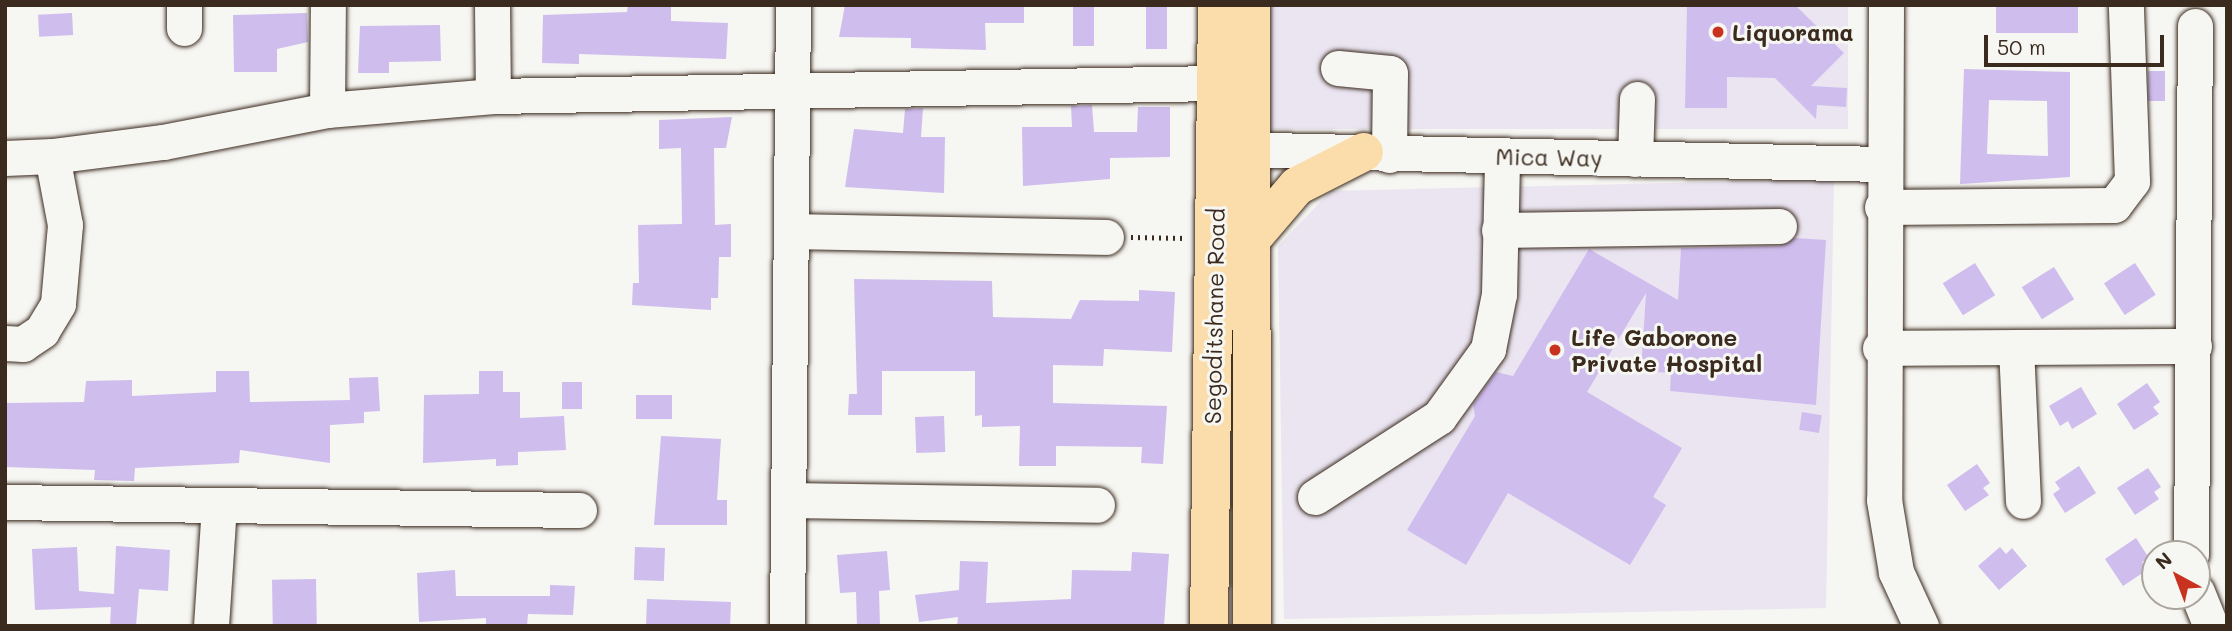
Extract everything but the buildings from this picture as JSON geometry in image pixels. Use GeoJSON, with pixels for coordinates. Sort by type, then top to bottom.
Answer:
{"type":"FeatureCollection","features":[{"type":"Feature","properties":{"kind":"main road","name":"Segoditshane Road"},"geometry":{"type":"LineString","coordinates":[[1217,5],[1216,83],[1233,149]]}},
{"type":"Feature","properties":{"kind":"main road","name":"Segoditshane Road"},"geometry":{"type":"LineString","coordinates":[[1251,5],[1233,149],[1233,240],[1252,626]]}},
{"type":"Feature","properties":{"kind":"main road"},"geometry":{"type":"LineString","coordinates":[[1233,240],[1297,186],[1377,153]]}},
{"type":"Feature","properties":{"kind":"main road","name":"Segoditshane Road"},"geometry":{"type":"LineString","coordinates":[[1209,626],[1233,240]]}},
{"type":"Feature","properties":{"kind":"street"},"geometry":{"type":"LineString","coordinates":[[327,110],[328,5]]}},
{"type":"Feature","properties":{"kind":"street"},"geometry":{"type":"LineString","coordinates":[[492,5],[493,96]]}},
{"type":"Feature","properties":{"kind":"street"},"geometry":{"type":"LineString","coordinates":[[787,626],[793,231],[793,5]]}},
{"type":"Feature","properties":{"kind":"street"},"geometry":{"type":"LineString","coordinates":[[1886,5],[1880,348],[1884,500],[1896,572],[1921,626]]}},
{"type":"Feature","properties":{"kind":"street"},"geometry":{"type":"LineString","coordinates":[[1882,207],[2105,210],[2114,205],[2132,181],[2126,5]]}},
{"type":"Feature","properties":{"kind":"street"},"geometry":{"type":"LineString","coordinates":[[2191,540],[2195,26]]}},
{"type":"Feature","properties":{"kind":"street"},"geometry":{"type":"LineString","coordinates":[[1338,68],[1390,73],[1377,153]]}},
{"type":"Feature","properties":{"kind":"street"},"geometry":{"type":"LineString","coordinates":[[5,158],[52,156],[163,142],[327,110],[493,96],[793,86],[1216,83]]}},
{"type":"Feature","properties":{"kind":"street"},"geometry":{"type":"LineString","coordinates":[[1635,159],[1637,99]]}},
{"type":"Feature","properties":{"kind":"street","name":"Mica Way"},"geometry":{"type":"LineString","coordinates":[[1233,149],[1883,164]]}},
{"type":"Feature","properties":{"kind":"street"},"geometry":{"type":"LineString","coordinates":[[5,343],[23,344],[42,331],[58,304],[65,225],[52,156]]}},
{"type":"Feature","properties":{"kind":"street"},"geometry":{"type":"LineString","coordinates":[[1315,497],[1439,417],[1488,349],[1499,294],[1502,157]]}},
{"type":"Feature","properties":{"kind":"street"},"geometry":{"type":"LineString","coordinates":[[1499,230],[1779,226]]}},
{"type":"Feature","properties":{"kind":"street"},"geometry":{"type":"LineString","coordinates":[[793,231],[1106,237]]}},
{"type":"Feature","properties":{"kind":"street"},"geometry":{"type":"LineString","coordinates":[[1880,348],[2194,346]]}},
{"type":"Feature","properties":{"kind":"street"},"geometry":{"type":"LineString","coordinates":[[2016,347],[2024,501]]}},
{"type":"Feature","properties":{"kind":"street"},"geometry":{"type":"LineString","coordinates":[[790,500],[1097,505]]}},
{"type":"Feature","properties":{"kind":"street"},"geometry":{"type":"LineString","coordinates":[[5,502],[579,510]]}},
{"type":"Feature","properties":{"kind":"street"},"geometry":{"type":"LineString","coordinates":[[211,626],[219,505]]}},
{"type":"Feature","properties":{"kind":"path"},"geometry":{"type":"LineString","coordinates":[[1106,237],[1233,240]]}},
{"type":"Feature","properties":{"kind":"shaded area"},"geometry":{"type":"Polygon","coordinates":[[[1267,5],[1848,5],[1848,129],[1267,129],[1267,5]]]}},
{"type":"Feature","properties":{"kind":"shaded area","name":"Life Gaborone Private Hospital"},"geometry":{"type":"Polygon","coordinates":[[[1834,179],[1826,608],[1284,619],[1278,246],[1331,191],[1834,179]]]}},
{"type":"Feature","properties":{"kind":"place","name":"Liquorama"},"geometry":{"type":"Point","coordinates":[1718,32]}},
{"type":"Feature","properties":{"kind":"place","name":"Life Gaborone Private Hospital"},"geometry":{"type":"Point","coordinates":[1555,350]}}]}
